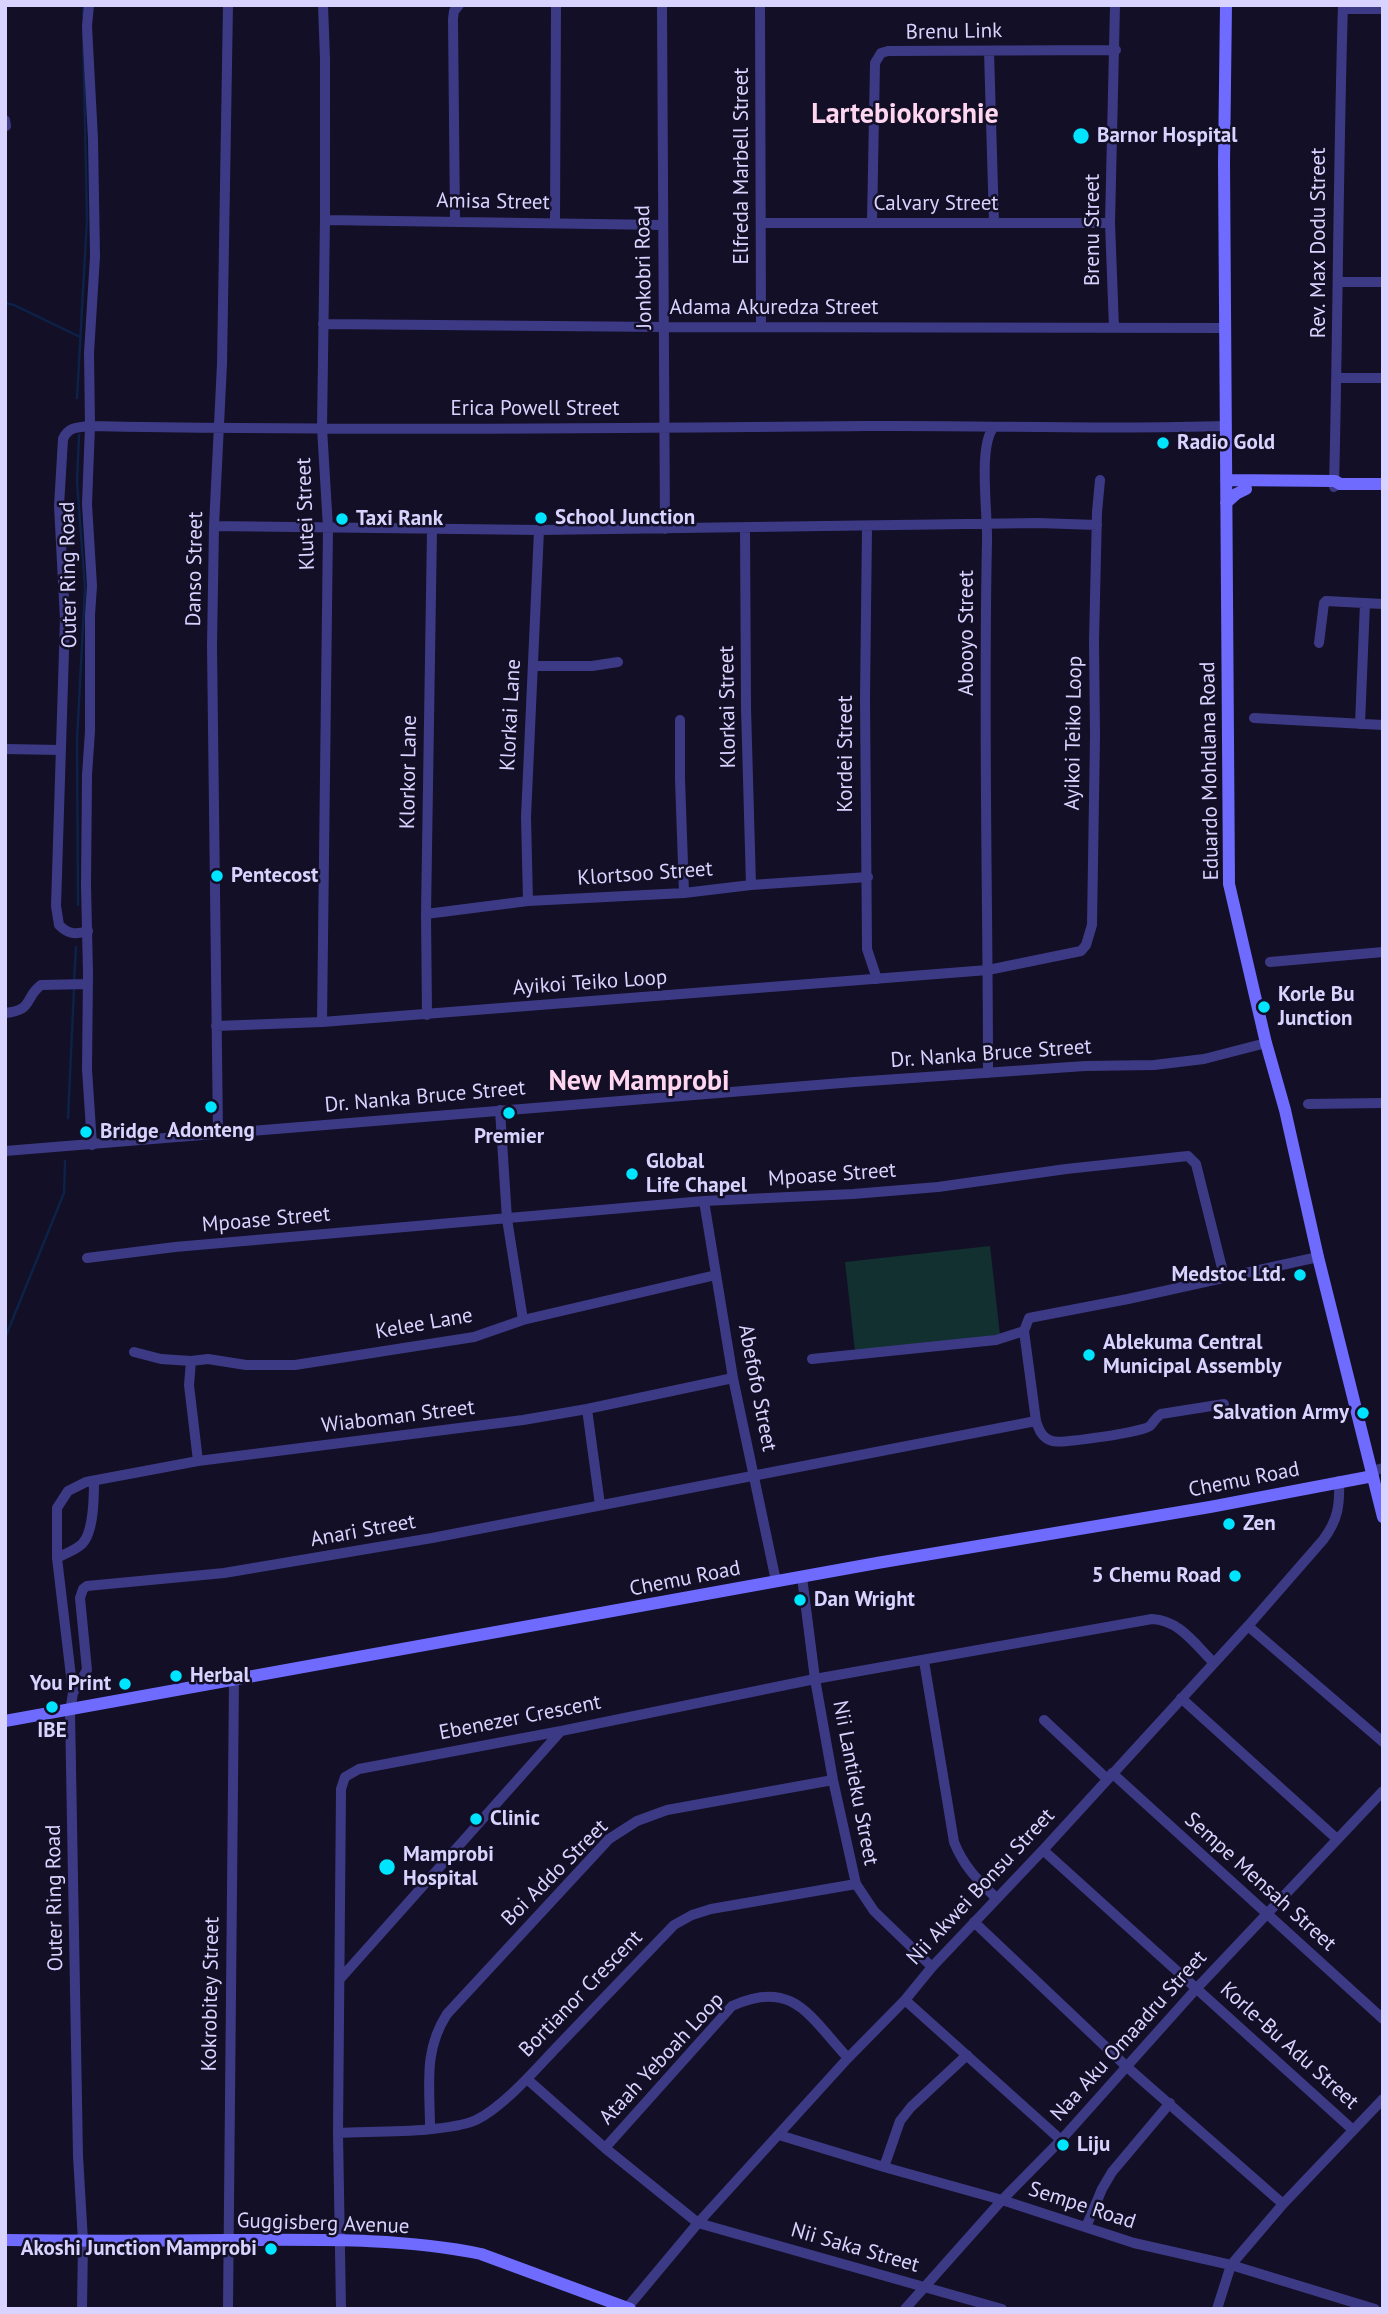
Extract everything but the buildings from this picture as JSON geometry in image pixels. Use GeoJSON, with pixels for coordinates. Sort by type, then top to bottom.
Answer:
{"type":"FeatureCollection","features":[{"type":"Feature","properties":{"kind":"main road","name":"Eduardo Mohdlana Road"},"geometry":{"type":"LineString","coordinates":[[1226,5],[1224,163],[1228,868],[1234,909],[1266,1043],[1285,1110],[1318,1257],[1376,1472],[1383,1517]]}},
{"type":"Feature","properties":{"kind":"main road"},"geometry":{"type":"LineString","coordinates":[[1226,458],[1251,485]]}},
{"type":"Feature","properties":{"kind":"main road"},"geometry":{"type":"LineString","coordinates":[[1226,485],[1383,484]]}},
{"type":"Feature","properties":{"kind":"main road"},"geometry":{"type":"LineString","coordinates":[[1226,503],[1251,485]]}},
{"type":"Feature","properties":{"kind":"main road","name":"Chemu Road"},"geometry":{"type":"LineString","coordinates":[[5,1721],[776,1581],[1210,1507],[1376,1472]]}},
{"type":"Feature","properties":{"kind":"main road","name":"Guggisberg Avenue"},"geometry":{"type":"LineString","coordinates":[[5,2240],[341,2240],[458,2249],[481,2254],[627,2308]]}},
{"type":"Feature","properties":{"kind":"street","name":"Outer Ring Road"},"geometry":{"type":"LineString","coordinates":[[89,5],[87,26],[95,222],[89,352],[87,504],[92,586],[87,775],[87,1069],[92,1145]]}},
{"type":"Feature","properties":{"kind":"street","name":"Danso Street"},"geometry":{"type":"LineString","coordinates":[[218,1134],[212,709],[214,526],[225,231],[228,5]]}},
{"type":"Feature","properties":{"kind":"street","name":"Klutei Street"},"geometry":{"type":"LineString","coordinates":[[322,1022],[328,528],[322,428],[325,220],[323,5]]}},
{"type":"Feature","properties":{"kind":"street"},"geometry":{"type":"LineString","coordinates":[[455,221],[453,19],[454,11],[459,5]]}},
{"type":"Feature","properties":{"kind":"street"},"geometry":{"type":"LineString","coordinates":[[555,222],[556,5]]}},
{"type":"Feature","properties":{"kind":"street","name":"Jonkobri Road"},"geometry":{"type":"LineString","coordinates":[[662,5],[664,529]]}},
{"type":"Feature","properties":{"kind":"street","name":"Elfreda Marbell Street"},"geometry":{"type":"LineString","coordinates":[[760,5],[761,327]]}},
{"type":"Feature","properties":{"kind":"street","name":"Brenu Street"},"geometry":{"type":"LineString","coordinates":[[1114,328],[1110,223],[1115,5]]}},
{"type":"Feature","properties":{"kind":"street"},"geometry":{"type":"LineString","coordinates":[[1343,7],[1383,9]]}},
{"type":"Feature","properties":{"kind":"street","name":"Rev. Max Dodu Street"},"geometry":{"type":"LineString","coordinates":[[1336,484],[1338,135],[1343,7]]}},
{"type":"Feature","properties":{"kind":"street","name":"Brenu Link"},"geometry":{"type":"LineString","coordinates":[[872,222],[874,72],[877,57],[888,51],[1116,50]]}},
{"type":"Feature","properties":{"kind":"street"},"geometry":{"type":"LineString","coordinates":[[989,51],[994,223]]}},
{"type":"Feature","properties":{"kind":"street","name":"Amisa Street"},"geometry":{"type":"LineString","coordinates":[[325,220],[662,225]]}},
{"type":"Feature","properties":{"kind":"street","name":"Calvary Street"},"geometry":{"type":"LineString","coordinates":[[762,223],[1110,223]]}},
{"type":"Feature","properties":{"kind":"street"},"geometry":{"type":"LineString","coordinates":[[1338,282],[1383,282]]}},
{"type":"Feature","properties":{"kind":"street","name":"Adama Akuredza Street"},"geometry":{"type":"LineString","coordinates":[[323,324],[1226,328]]}},
{"type":"Feature","properties":{"kind":"street"},"geometry":{"type":"LineString","coordinates":[[1338,378],[1383,378]]}},
{"type":"Feature","properties":{"kind":"street","name":"Erica Powell Street"},"geometry":{"type":"LineString","coordinates":[[61,750],[65,619],[59,532],[60,484],[63,439],[66,432],[77,427],[931,425],[993,428]]}},
{"type":"Feature","properties":{"kind":"street"},"geometry":{"type":"LineString","coordinates":[[993,428],[1226,426]]}},
{"type":"Feature","properties":{"kind":"street","name":"Abooyo Street"},"geometry":{"type":"LineString","coordinates":[[988,1073],[986,449],[988,435],[993,428]]}},
{"type":"Feature","properties":{"kind":"street","name":"Ayikoi Teiko Loop"},"geometry":{"type":"LineString","coordinates":[[216,1026],[322,1022],[988,970],[1081,951],[1089,938],[1092,925],[1097,525],[1100,480]]}},
{"type":"Feature","properties":{"kind":"street"},"geometry":{"type":"LineString","coordinates":[[214,526],[539,530],[1097,525]]}},
{"type":"Feature","properties":{"kind":"street","name":"Kordei Street"},"geometry":{"type":"LineString","coordinates":[[867,527],[867,949],[877,979]]}},
{"type":"Feature","properties":{"kind":"street","name":"Klorkai Street"},"geometry":{"type":"LineString","coordinates":[[745,528],[751,884]]}},
{"type":"Feature","properties":{"kind":"street","name":"Klorkor Lane"},"geometry":{"type":"LineString","coordinates":[[427,1014],[432,529]]}},
{"type":"Feature","properties":{"kind":"street","name":"Klorkai Lane"},"geometry":{"type":"LineString","coordinates":[[528,901],[526,817],[539,530]]}},
{"type":"Feature","properties":{"kind":"street"},"geometry":{"type":"LineString","coordinates":[[1319,643],[1326,601],[1383,604]]}},
{"type":"Feature","properties":{"kind":"street"},"geometry":{"type":"LineString","coordinates":[[1360,724],[1365,603]]}},
{"type":"Feature","properties":{"kind":"street"},"geometry":{"type":"LineString","coordinates":[[533,666],[592,666],[618,662]]}},
{"type":"Feature","properties":{"kind":"street"},"geometry":{"type":"LineString","coordinates":[[1254,718],[1383,725]]}},
{"type":"Feature","properties":{"kind":"street"},"geometry":{"type":"LineString","coordinates":[[680,720],[684,893]]}},
{"type":"Feature","properties":{"kind":"street"},"geometry":{"type":"LineString","coordinates":[[5,749],[61,750],[57,917],[59,925],[65,931],[72,934],[88,932]]}},
{"type":"Feature","properties":{"kind":"street","name":"Klortsoo Street"},"geometry":{"type":"LineString","coordinates":[[426,914],[528,901],[684,893],[751,884],[868,877]]}},
{"type":"Feature","properties":{"kind":"street"},"geometry":{"type":"LineString","coordinates":[[1270,962],[1383,952]]}},
{"type":"Feature","properties":{"kind":"street"},"geometry":{"type":"LineString","coordinates":[[5,1013],[19,1012],[41,985],[89,984]]}},
{"type":"Feature","properties":{"kind":"street","name":"Dr. Nanka Bruce Street"},"geometry":{"type":"LineString","coordinates":[[5,1151],[988,1073],[1174,1063],[1204,1059],[1266,1043]]}},
{"type":"Feature","properties":{"kind":"street"},"geometry":{"type":"LineString","coordinates":[[1308,1104],[1383,1103]]}},
{"type":"Feature","properties":{"kind":"street"},"geometry":{"type":"LineString","coordinates":[[500,1110],[507,1219],[523,1320]]}},
{"type":"Feature","properties":{"kind":"street","name":"Mpoase Street"},"geometry":{"type":"LineString","coordinates":[[87,1258],[175,1247],[704,1201],[938,1187],[1066,1169],[1188,1156],[1193,1158],[1196,1164],[1224,1276]]}},
{"type":"Feature","properties":{"kind":"street","name":"Abefofo Street"},"geometry":{"type":"LineString","coordinates":[[704,1201],[733,1378],[776,1581]]}},
{"type":"Feature","properties":{"kind":"street"},"geometry":{"type":"LineString","coordinates":[[1224,1404],[1161,1414],[1151,1426],[1144,1429],[1064,1443],[1053,1442],[1041,1435],[1036,1421],[1024,1331],[1029,1318],[1318,1257]]}},
{"type":"Feature","properties":{"kind":"street","name":"Kelee Lane"},"geometry":{"type":"LineString","coordinates":[[134,1352],[161,1359],[208,1359],[246,1365],[295,1365],[474,1337],[523,1320],[716,1275]]}},
{"type":"Feature","properties":{"kind":"street"},"geometry":{"type":"LineString","coordinates":[[812,1359],[996,1340],[1024,1331]]}},
{"type":"Feature","properties":{"kind":"street"},"geometry":{"type":"LineString","coordinates":[[191,1361],[189,1385],[198,1461]]}},
{"type":"Feature","properties":{"kind":"street","name":"Wiaboman Street"},"geometry":{"type":"LineString","coordinates":[[68,1491],[80,1484],[198,1461],[484,1425],[587,1409],[733,1378]]}},
{"type":"Feature","properties":{"kind":"street"},"geometry":{"type":"LineString","coordinates":[[587,1409],[600,1506]]}},
{"type":"Feature","properties":{"kind":"street","name":"Anari Street"},"geometry":{"type":"LineString","coordinates":[[73,1693],[87,1670],[80,1598],[87,1586],[254,1569],[755,1477],[1036,1421]]}},
{"type":"Feature","properties":{"kind":"street"},"geometry":{"type":"LineString","coordinates":[[57,1558],[82,1544],[88,1534],[92,1520],[94,1481]]}},
{"type":"Feature","properties":{"kind":"street","name":"Nii Akwei Bonsu Street"},"geometry":{"type":"LineString","coordinates":[[627,2308],[698,2223],[848,2058],[905,2000],[932,1967],[1248,1626],[1333,1527],[1339,1511],[1339,1481]]}},
{"type":"Feature","properties":{"kind":"street","name":"Outer Ring Road"},"geometry":{"type":"LineString","coordinates":[[68,1491],[57,1508],[57,1558],[73,1693],[70,1711],[78,2156],[83,2241],[82,2309]]}},
{"type":"Feature","properties":{"kind":"street","name":"Nii Lantieku Street"},"geometry":{"type":"LineString","coordinates":[[802,1577],[815,1679],[833,1780],[856,1884],[874,1911],[932,1967]]}},
{"type":"Feature","properties":{"kind":"street","name":"Ebenezer Crescent"},"geometry":{"type":"LineString","coordinates":[[341,2309],[338,2133],[341,1789],[345,1777],[359,1769],[815,1679],[1152,1619],[1164,1619],[1174,1624],[1213,1662]]}},
{"type":"Feature","properties":{"kind":"street"},"geometry":{"type":"LineString","coordinates":[[1248,1626],[1383,1742]]}},
{"type":"Feature","properties":{"kind":"street"},"geometry":{"type":"LineString","coordinates":[[924,1661],[954,1842],[969,1871],[996,1898]]}},
{"type":"Feature","properties":{"kind":"street","name":"Kokrobitey Street"},"geometry":{"type":"LineString","coordinates":[[228,2309],[234,1680]]}},
{"type":"Feature","properties":{"kind":"street"},"geometry":{"type":"LineString","coordinates":[[1181,1698],[1337,1839]]}},
{"type":"Feature","properties":{"kind":"street","name":"Sempe Mensah Street"},"geometry":{"type":"LineString","coordinates":[[1044,1720],[1267,1913],[1383,2019]]}},
{"type":"Feature","properties":{"kind":"street"},"geometry":{"type":"LineString","coordinates":[[340,1979],[561,1731]]}},
{"type":"Feature","properties":{"kind":"street","name":"Boi Addo Street"},"geometry":{"type":"LineString","coordinates":[[430,2128],[430,2052],[436,2031],[447,2014],[610,1839],[637,1821],[667,1810],[833,1780]]}},
{"type":"Feature","properties":{"kind":"street","name":"Naa Aku Omaadru Street"},"geometry":{"type":"LineString","coordinates":[[905,2309],[1196,1989],[1383,1791]]}},
{"type":"Feature","properties":{"kind":"street","name":"Korle-Bu Adu Street"},"geometry":{"type":"LineString","coordinates":[[1043,1850],[1353,2130]]}},
{"type":"Feature","properties":{"kind":"street","name":"Bortianor Crescent"},"geometry":{"type":"LineString","coordinates":[[338,2133],[430,2128],[477,2119],[493,2109],[527,2079],[674,1925],[711,1909],[856,1884]]}},
{"type":"Feature","properties":{"kind":"street"},"geometry":{"type":"LineString","coordinates":[[974,1922],[1127,2067],[1283,2204]]}},
{"type":"Feature","properties":{"kind":"street","name":"Ataah Yeboah Loop"},"geometry":{"type":"LineString","coordinates":[[605,2148],[732,2006],[749,1998],[767,1995],[783,1997],[798,2004],[848,2058]]}},
{"type":"Feature","properties":{"kind":"street"},"geometry":{"type":"LineString","coordinates":[[905,2000],[1061,2140]]}},
{"type":"Feature","properties":{"kind":"street"},"geometry":{"type":"LineString","coordinates":[[884,2167],[900,2121],[967,2055]]}},
{"type":"Feature","properties":{"kind":"street"},"geometry":{"type":"LineString","coordinates":[[527,2079],[605,2148],[698,2223]]}},
{"type":"Feature","properties":{"kind":"street"},"geometry":{"type":"LineString","coordinates":[[1217,2309],[1231,2265],[1283,2204],[1383,2099]]}},
{"type":"Feature","properties":{"kind":"street"},"geometry":{"type":"LineString","coordinates":[[1086,2228],[1112,2172],[1170,2103]]}},
{"type":"Feature","properties":{"kind":"street","name":"Sempe Road"},"geometry":{"type":"LineString","coordinates":[[779,2135],[1002,2200],[1134,2243],[1231,2265],[1375,2309]]}},
{"type":"Feature","properties":{"kind":"street","name":"Nii Saka Street"},"geometry":{"type":"LineString","coordinates":[[698,2223],[1002,2309]]}},
{"type":"Feature","properties":{"kind":"green space"},"geometry":{"type":"Polygon","coordinates":[[[990,1246],[1000,1335],[855,1351],[845,1262],[990,1246]]]}},
{"type":"Feature","properties":{"kind":"waterway"},"geometry":{"type":"LineString","coordinates":[[83,16],[84,5]]}},
{"type":"Feature","properties":{"kind":"waterway"},"geometry":{"type":"LineString","coordinates":[[77,398],[87,219],[83,30]]}},
{"type":"Feature","properties":{"kind":"waterway"},"geometry":{"type":"LineString","coordinates":[[5,303],[80,337]]}},
{"type":"Feature","properties":{"kind":"waterway"},"geometry":{"type":"LineString","coordinates":[[78,905],[77,740],[85,588],[77,482],[79,435]]}},
{"type":"Feature","properties":{"kind":"waterway"},"geometry":{"type":"LineString","coordinates":[[74,982],[76,947]]}},
{"type":"Feature","properties":{"kind":"waterway"},"geometry":{"type":"LineString","coordinates":[[68,1118],[74,989]]}},
{"type":"Feature","properties":{"kind":"waterway"},"geometry":{"type":"LineString","coordinates":[[5,1338],[64,1193],[65,1161]]}},
{"type":"Feature","properties":{"kind":"place","name":"Barnor Hospital"},"geometry":{"type":"Point","coordinates":[1081,136]}},
{"type":"Feature","properties":{"kind":"place","name":"Radio Gold"},"geometry":{"type":"Point","coordinates":[1163,443]}},
{"type":"Feature","properties":{"kind":"place","name":"School Junction"},"geometry":{"type":"Point","coordinates":[541,518]}},
{"type":"Feature","properties":{"kind":"place","name":"Taxi Rank"},"geometry":{"type":"Point","coordinates":[342,519]}},
{"type":"Feature","properties":{"kind":"place","name":"Pentecost"},"geometry":{"type":"Point","coordinates":[217,876]}},
{"type":"Feature","properties":{"kind":"place","name":"Korle Bu Junction"},"geometry":{"type":"Point","coordinates":[1264,1007]}},
{"type":"Feature","properties":{"kind":"place","name":"Adonteng"},"geometry":{"type":"Point","coordinates":[211,1107]}},
{"type":"Feature","properties":{"kind":"place","name":"Premier"},"geometry":{"type":"Point","coordinates":[509,1113]}},
{"type":"Feature","properties":{"kind":"place","name":"Bridge"},"geometry":{"type":"Point","coordinates":[86,1132]}},
{"type":"Feature","properties":{"kind":"place","name":"Global Life Chapel"},"geometry":{"type":"Point","coordinates":[632,1174]}},
{"type":"Feature","properties":{"kind":"place","name":"Medstoc Ltd."},"geometry":{"type":"Point","coordinates":[1300,1275]}},
{"type":"Feature","properties":{"kind":"place","name":"Ablekuma Central Municipal Assembly"},"geometry":{"type":"Point","coordinates":[1089,1355]}},
{"type":"Feature","properties":{"kind":"place","name":"Salvation Army"},"geometry":{"type":"Point","coordinates":[1363,1413]}},
{"type":"Feature","properties":{"kind":"place","name":"Zen"},"geometry":{"type":"Point","coordinates":[1229,1524]}},
{"type":"Feature","properties":{"kind":"place","name":"5 Chemu Road"},"geometry":{"type":"Point","coordinates":[1235,1576]}},
{"type":"Feature","properties":{"kind":"place","name":"Dan Wright"},"geometry":{"type":"Point","coordinates":[800,1600]}},
{"type":"Feature","properties":{"kind":"place","name":"Herbal"},"geometry":{"type":"Point","coordinates":[176,1676]}},
{"type":"Feature","properties":{"kind":"place","name":"You Print"},"geometry":{"type":"Point","coordinates":[125,1684]}},
{"type":"Feature","properties":{"kind":"place","name":"IBE"},"geometry":{"type":"Point","coordinates":[52,1707]}},
{"type":"Feature","properties":{"kind":"place","name":"Clinic"},"geometry":{"type":"Point","coordinates":[476,1819]}},
{"type":"Feature","properties":{"kind":"place","name":"Mamprobi Hospital"},"geometry":{"type":"Point","coordinates":[387,1867]}},
{"type":"Feature","properties":{"kind":"place","name":"Liju"},"geometry":{"type":"Point","coordinates":[1063,2145]}},
{"type":"Feature","properties":{"kind":"place","name":"Akoshi Junction Mamprobi"},"geometry":{"type":"Point","coordinates":[271,2249]}},
{"type":"Feature","properties":{"kind":"district","name":"Lartebiokorshie"},"geometry":{"type":"Point","coordinates":[905,115]}},
{"type":"Feature","properties":{"kind":"district","name":"New Mamprobi"},"geometry":{"type":"Point","coordinates":[639,1082]}}]}
